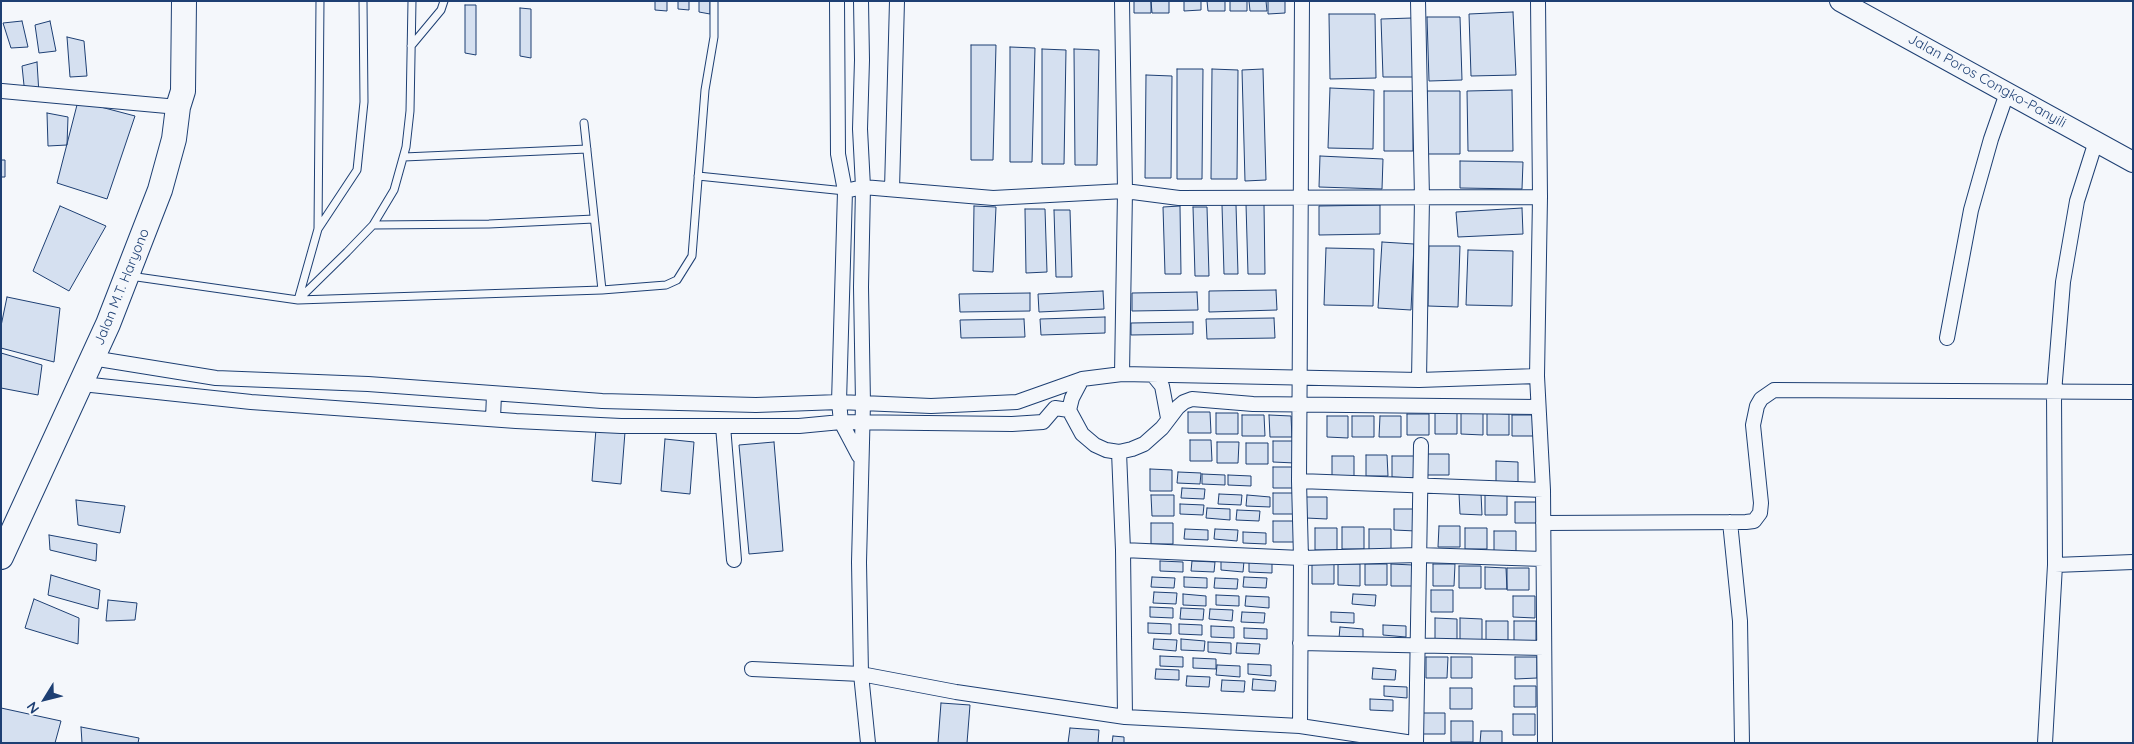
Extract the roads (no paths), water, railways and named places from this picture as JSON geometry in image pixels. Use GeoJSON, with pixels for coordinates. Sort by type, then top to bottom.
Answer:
{"type":"FeatureCollection","features":[{"type":"Feature","properties":{"kind":"highway","name":"Jalan M.T. Haryono"},"geometry":{"type":"LineString","coordinates":[[1,557],[108,324],[160,190],[174,139],[178,107],[183,91],[184,1]]}},
{"type":"Feature","properties":{"kind":"main road","name":"Jalan Poros Congko-Panyili"},"geometry":{"type":"LineString","coordinates":[[1840,1],[2133,162]]}},
{"type":"Feature","properties":{"kind":"street"},"geometry":{"type":"LineString","coordinates":[[836,1],[838,154],[845,191],[839,402],[841,422],[861,459]]}},
{"type":"Feature","properties":{"kind":"street"},"geometry":{"type":"LineString","coordinates":[[861,1],[860,129],[863,187],[860,287],[863,403],[861,422],[861,674],[868,743]]}},
{"type":"Feature","properties":{"kind":"street"},"geometry":{"type":"LineString","coordinates":[[892,189],[897,1]]}},
{"type":"Feature","properties":{"kind":"street"},"geometry":{"type":"LineString","coordinates":[[1122,1],[1125,191],[1122,374]]}},
{"type":"Feature","properties":{"kind":"street"},"geometry":{"type":"LineString","coordinates":[[1300,726],[1301,558],[1298,481],[1302,1]]}},
{"type":"Feature","properties":{"kind":"street"},"geometry":{"type":"LineString","coordinates":[[1418,1],[1422,198],[1418,380]]}},
{"type":"Feature","properties":{"kind":"street"},"geometry":{"type":"LineString","coordinates":[[1538,1],[1540,197],[1537,376],[1543,490],[1545,743]]}},
{"type":"Feature","properties":{"kind":"street"},"geometry":{"type":"LineString","coordinates":[[2,91],[178,107]]}},
{"type":"Feature","properties":{"kind":"street"},"geometry":{"type":"LineString","coordinates":[[1947,338],[1970,210],[1990,139],[2007,93]]}},
{"type":"Feature","properties":{"kind":"street"},"geometry":{"type":"LineString","coordinates":[[2045,743],[2055,565],[2054,393],[2063,282],[2078,201],[2096,141]]}},
{"type":"Feature","properties":{"kind":"street"},"geometry":{"type":"LineString","coordinates":[[845,191],[863,187],[993,198],[1125,191],[1179,198],[1540,197]]}},
{"type":"Feature","properties":{"kind":"street"},"geometry":{"type":"LineString","coordinates":[[92,358],[216,378],[368,384],[621,402],[756,405],[839,402],[931,406],[1016,402],[1082,379],[1122,374],[1418,380],[1537,376]]}},
{"type":"Feature","properties":{"kind":"street"},"geometry":{"type":"LineString","coordinates":[[1153,374],[1162,386],[1168,418]]}},
{"type":"Feature","properties":{"kind":"street"},"geometry":{"type":"LineString","coordinates":[[1082,379],[1072,398],[1069,410],[1076,425],[1086,438],[1106,450],[1119,452],[1144,444],[1162,428],[1168,418],[1184,402],[1192,399],[1253,404],[1538,407]]}},
{"type":"Feature","properties":{"kind":"street"},"geometry":{"type":"LineString","coordinates":[[82,384],[251,402],[621,426],[799,426],[841,422],[1043,422],[1055,408],[1069,410]]}},
{"type":"Feature","properties":{"kind":"street"},"geometry":{"type":"LineString","coordinates":[[1543,523],[1754,521],[1760,513],[1753,425],[1757,406],[1761,399],[1774,390],[2133,392]]}},
{"type":"Feature","properties":{"kind":"street"},"geometry":{"type":"LineString","coordinates":[[493,419],[494,394]]}},
{"type":"Feature","properties":{"kind":"street"},"geometry":{"type":"LineString","coordinates":[[723,426],[734,560]]}},
{"type":"Feature","properties":{"kind":"street"},"geometry":{"type":"LineString","coordinates":[[752,669],[861,674],[956,692],[1125,717],[1300,726],[1414,743],[1418,646],[1421,445]]}},
{"type":"Feature","properties":{"kind":"street"},"geometry":{"type":"LineString","coordinates":[[1119,452],[1123,550],[1125,717]]}},
{"type":"Feature","properties":{"kind":"street"},"geometry":{"type":"LineString","coordinates":[[1298,481],[1543,490]]}},
{"type":"Feature","properties":{"kind":"street"},"geometry":{"type":"LineString","coordinates":[[1730,522],[1740,621],[1742,743]]}},
{"type":"Feature","properties":{"kind":"street"},"geometry":{"type":"LineString","coordinates":[[1123,550],[1301,558],[1419,555],[1543,559]]}},
{"type":"Feature","properties":{"kind":"street"},"geometry":{"type":"LineString","coordinates":[[2055,565],[2133,562]]}},
{"type":"Feature","properties":{"kind":"street"},"geometry":{"type":"LineString","coordinates":[[1300,643],[1544,648]]}},
{"type":"Feature","properties":{"kind":"lane"},"geometry":{"type":"LineString","coordinates":[[298,300],[318,229],[320,1]]}},
{"type":"Feature","properties":{"kind":"lane"},"geometry":{"type":"LineString","coordinates":[[318,229],[357,170],[364,102],[363,1]]}},
{"type":"Feature","properties":{"kind":"lane"},"geometry":{"type":"LineString","coordinates":[[298,300],[373,225],[394,190],[404,157],[410,111],[412,1]]}},
{"type":"Feature","properties":{"kind":"lane"},"geometry":{"type":"LineString","coordinates":[[411,46],[441,10],[444,1]]}},
{"type":"Feature","properties":{"kind":"lane"},"geometry":{"type":"LineString","coordinates":[[127,276],[298,300],[602,290],[666,286],[677,280],[692,256],[706,90],[714,37],[714,1]]}},
{"type":"Feature","properties":{"kind":"lane"},"geometry":{"type":"LineString","coordinates":[[584,123],[602,290]]}},
{"type":"Feature","properties":{"kind":"lane"},"geometry":{"type":"LineString","coordinates":[[404,157],[587,149]]}},
{"type":"Feature","properties":{"kind":"lane"},"geometry":{"type":"LineString","coordinates":[[698,176],[845,191]]}},
{"type":"Feature","properties":{"kind":"lane"},"geometry":{"type":"LineString","coordinates":[[373,225],[489,224],[594,218]]}}]}
